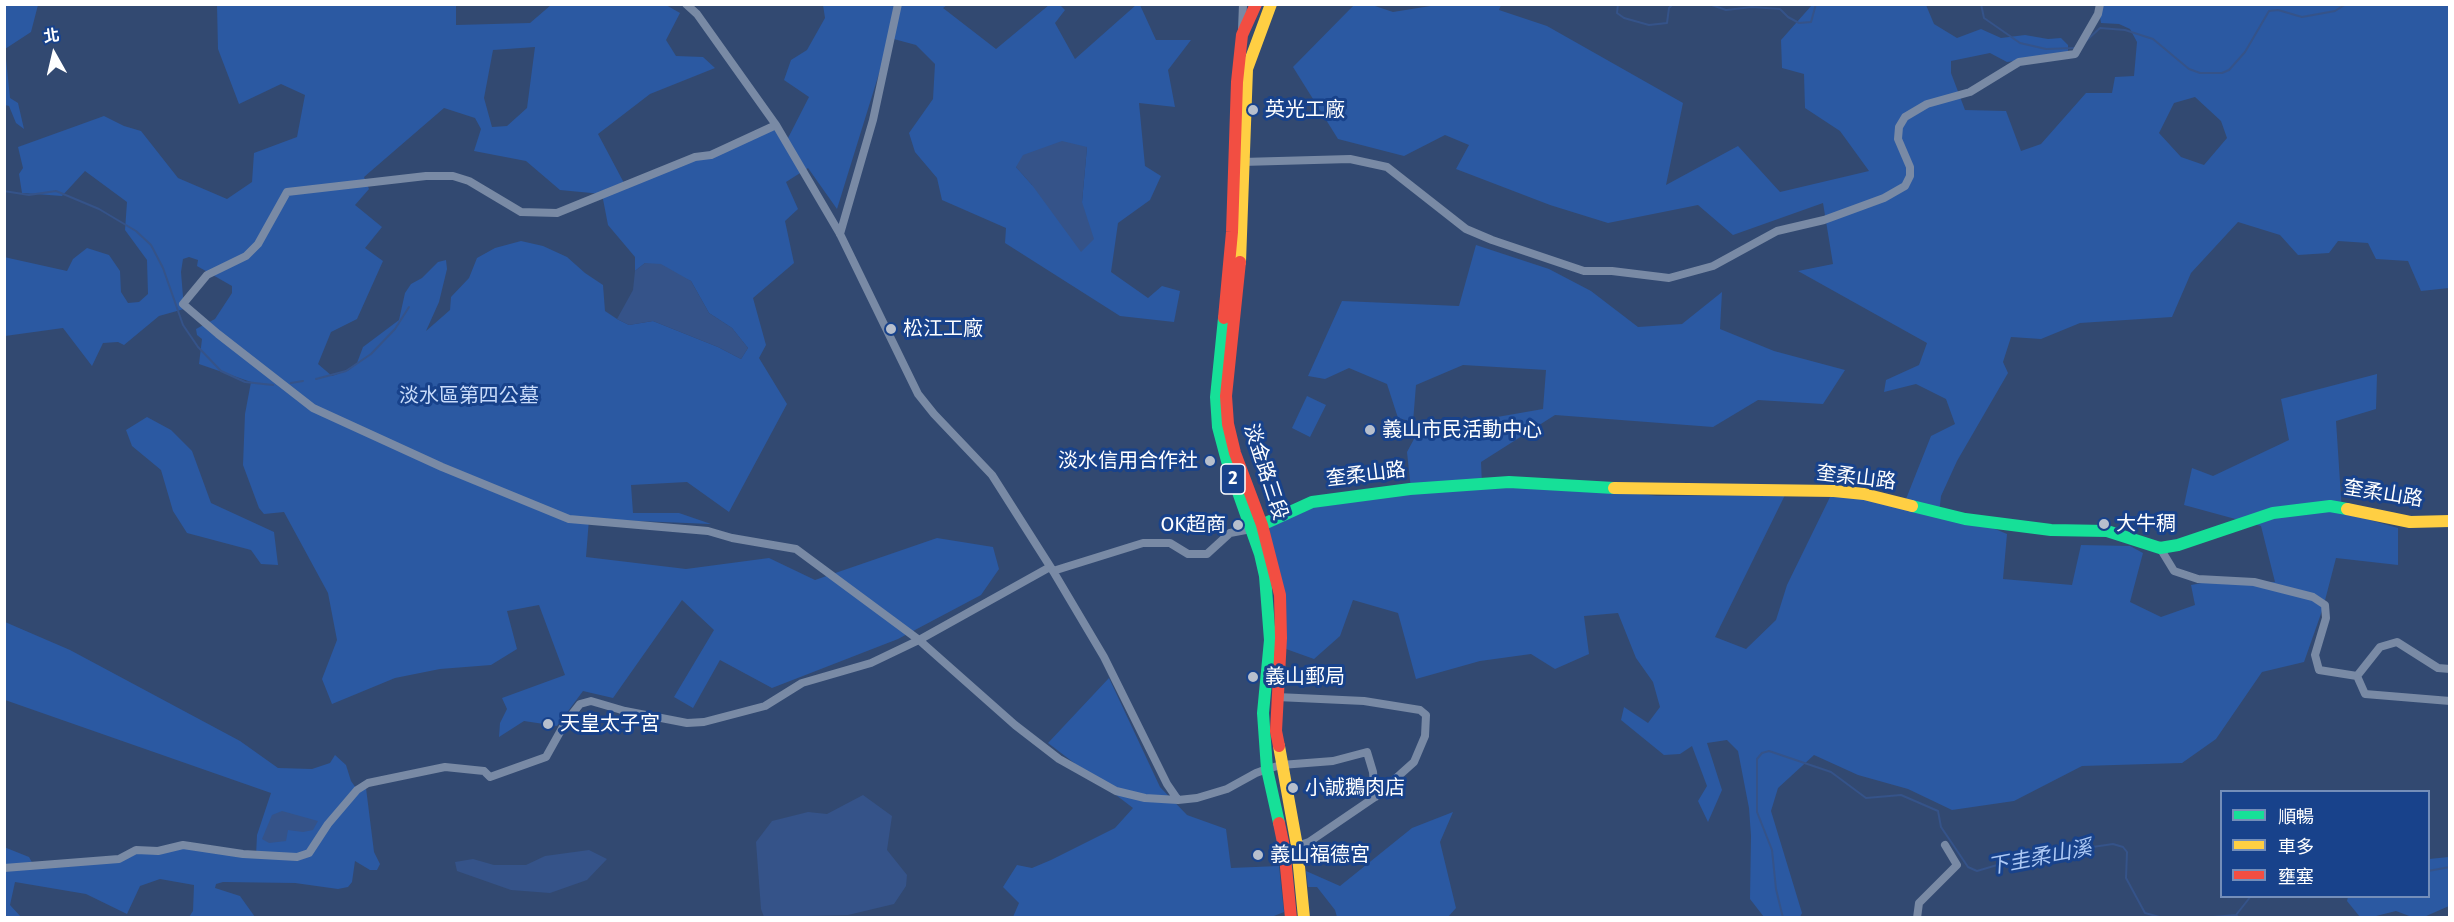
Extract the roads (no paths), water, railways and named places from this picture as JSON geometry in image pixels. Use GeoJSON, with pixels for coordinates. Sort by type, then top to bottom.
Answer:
{"type":"FeatureCollection","features":[{"type":"Feature","properties":{"kind":"main road","name":"淡金路三段"},"geometry":{"type":"LineString","coordinates":[[1240,162],[1237,82],[1242,35],[1256,4]]}},
{"type":"Feature","properties":{"kind":"main road","name":"淡金路三段"},"geometry":{"type":"LineString","coordinates":[[1271,4],[1247,69],[1216,397],[1218,427],[1227,461],[1257,527],[1280,595],[1281,638],[1276,731],[1297,846],[1304,918]]}},
{"type":"Feature","properties":{"kind":"main road","name":"奎柔山路"},"geometry":{"type":"LineString","coordinates":[[1257,527],[1312,502],[1410,489],[1509,482],[1605,488],[1854,493],[1965,519],[2051,530],[2107,531],[2160,548],[2178,545],[2274,513],[2330,506],[2410,522],[2450,521]]}},
{"type":"Feature","properties":{"kind":"main road","name":"淡金路三段"},"geometry":{"type":"LineString","coordinates":[[1257,527],[1265,576],[1270,640],[1263,713],[1267,769],[1284,847],[1291,918]]}},
{"type":"Feature","properties":{"kind":"street"},"geometry":{"type":"LineString","coordinates":[[686,4],[697,14],[776,125],[840,234],[918,394],[992,475],[1051,569],[1104,657],[1167,784],[1178,800]]}},
{"type":"Feature","properties":{"kind":"street"},"geometry":{"type":"LineString","coordinates":[[840,234],[873,120],[898,4]]}},
{"type":"Feature","properties":{"kind":"street"},"geometry":{"type":"LineString","coordinates":[[1243,4],[1242,35],[1247,69]]}},
{"type":"Feature","properties":{"kind":"street"},"geometry":{"type":"LineString","coordinates":[[1240,162],[1350,159],[1387,167],[1466,229],[1492,240],[1584,272],[1612,271],[1669,278],[1713,266],[1777,231],[1824,220],[1884,198],[1905,186],[1911,176],[1910,167],[1898,139],[1899,128],[1905,117],[1927,104],[1970,92],[2019,62],[2075,54],[2098,14],[2100,4]]}},
{"type":"Feature","properties":{"kind":"street"},"geometry":{"type":"LineString","coordinates":[[776,125],[711,155],[695,156],[557,213],[521,212],[469,181],[453,176],[426,176],[287,192],[258,244],[246,256],[207,275],[183,304],[313,408],[442,467],[569,519],[708,531],[732,538],[796,549],[919,640],[1015,725],[1059,759],[1116,791],[1145,798],[1178,800],[1197,798],[1227,789],[1256,772],[1281,765],[1333,761],[1367,752],[1373,772],[1375,797]]}},
{"type":"Feature","properties":{"kind":"street"},"geometry":{"type":"LineString","coordinates":[[4,867],[119,859],[136,850],[158,851],[183,845],[243,854],[297,857],[309,852],[328,824],[357,790],[368,783],[445,767],[484,771],[490,777],[546,757],[565,723],[580,704],[591,701],[625,711],[676,721],[704,722],[765,706],[802,683],[871,663],[919,640],[1051,569],[1143,543],[1170,543],[1188,554],[1207,554],[1230,533],[1257,527]]}},
{"type":"Feature","properties":{"kind":"street"},"geometry":{"type":"LineString","coordinates":[[2160,548],[2174,571],[2198,579],[2254,582],[2313,597],[2325,605],[2326,618],[2314,655],[2319,670],[2357,676]]}},
{"type":"Feature","properties":{"kind":"street"},"geometry":{"type":"LineString","coordinates":[[2357,676],[2380,647],[2397,642],[2438,668],[2450,669]]}},
{"type":"Feature","properties":{"kind":"street"},"geometry":{"type":"LineString","coordinates":[[2357,676],[2365,694],[2450,701]]}},
{"type":"Feature","properties":{"kind":"street"},"geometry":{"type":"LineString","coordinates":[[1277,697],[1365,701],[1420,710],[1426,715],[1425,736],[1414,762],[1375,797],[1309,842],[1297,846]]}},
{"type":"Feature","properties":{"kind":"street"},"geometry":{"type":"LineString","coordinates":[[1917,918],[1919,903],[1957,865],[1945,845]]}},
{"type":"Feature","properties":{"kind":"waterway"},"geometry":{"type":"LineString","coordinates":[[1618,4],[1617,13],[1624,18],[1649,25],[1667,23],[1669,8],[1673,4]]}},
{"type":"Feature","properties":{"kind":"waterway"},"geometry":{"type":"LineString","coordinates":[[1709,4],[1726,10],[1752,7],[1780,9],[1799,23],[1811,22],[1816,4]]}},
{"type":"Feature","properties":{"kind":"waterway"},"geometry":{"type":"LineString","coordinates":[[1981,4],[1984,18],[2020,43],[2046,49],[2076,48]]}},
{"type":"Feature","properties":{"kind":"waterway"},"geometry":{"type":"LineString","coordinates":[[2087,40],[2100,28],[2125,30],[2153,39],[2189,69],[2200,73],[2222,73],[2229,70],[2245,52],[2269,11],[2278,10],[2302,17],[2335,11],[2346,4]]}},
{"type":"Feature","properties":{"kind":"waterway"},"geometry":{"type":"LineString","coordinates":[[4,191],[29,195],[56,191],[99,209],[136,231],[151,245],[163,268],[183,325],[198,347],[221,371],[245,382],[273,385]]}},
{"type":"Feature","properties":{"kind":"waterway"},"geometry":{"type":"LineString","coordinates":[[316,379],[346,371],[371,354],[395,329],[409,307]]}},
{"type":"Feature","properties":{"kind":"waterway"},"geometry":{"type":"LineString","coordinates":[[291,383],[303,381]]}},
{"type":"Feature","properties":{"kind":"waterway","name":"下圭柔山溪"},"geometry":{"type":"LineString","coordinates":[[1783,918],[1776,889],[1772,850],[1757,812],[1757,759],[1762,753],[1769,751],[1831,772],[1866,798],[1901,795],[1938,811],[1941,827],[1968,867],[1977,871],[2024,857],[2113,844],[2123,847],[2127,852],[2126,878],[2145,913],[2163,918]]}},
{"type":"Feature","properties":{"kind":"waterway"},"geometry":{"type":"LineString","coordinates":[[2430,871],[2450,867]]}},
{"type":"Feature","properties":{"kind":"waterway"},"geometry":{"type":"LineString","coordinates":[[2236,915],[2249,898]]}},
{"type":"Feature","properties":{"kind":"waterway","name":"下圭柔山溪"},"geometry":{"type":"LineString","coordinates":[[2201,918],[2236,915],[2239,918]]}},
{"type":"Feature","properties":{"kind":"place","name":"英光工廠"},"geometry":{"type":"Point","coordinates":[1253,110]}},
{"type":"Feature","properties":{"kind":"place","name":"松江工廠"},"geometry":{"type":"Point","coordinates":[891,329]}},
{"type":"Feature","properties":{"kind":"place","name":"義山市民活動中心"},"geometry":{"type":"Point","coordinates":[1370,430]}},
{"type":"Feature","properties":{"kind":"place","name":"淡水信用合作社"},"geometry":{"type":"Point","coordinates":[1210,461]}},
{"type":"Feature","properties":{"kind":"place","name":"大牛稠"},"geometry":{"type":"Point","coordinates":[2104,524]}},
{"type":"Feature","properties":{"kind":"place","name":"OK超商"},"geometry":{"type":"Point","coordinates":[1238,525]}},
{"type":"Feature","properties":{"kind":"place","name":"義山郵局"},"geometry":{"type":"Point","coordinates":[1253,677]}},
{"type":"Feature","properties":{"kind":"place","name":"天皇太子宮"},"geometry":{"type":"Point","coordinates":[548,724]}},
{"type":"Feature","properties":{"kind":"place","name":"小誠鵝肉店"},"geometry":{"type":"Point","coordinates":[1293,788]}},
{"type":"Feature","properties":{"kind":"place","name":"義山福德宮"},"geometry":{"type":"Point","coordinates":[1258,855]}},
{"type":"Feature","properties":{"kind":"park label","name":"淡水區第四公墓"},"geometry":{"type":"Point","coordinates":[469,396]}}]}
